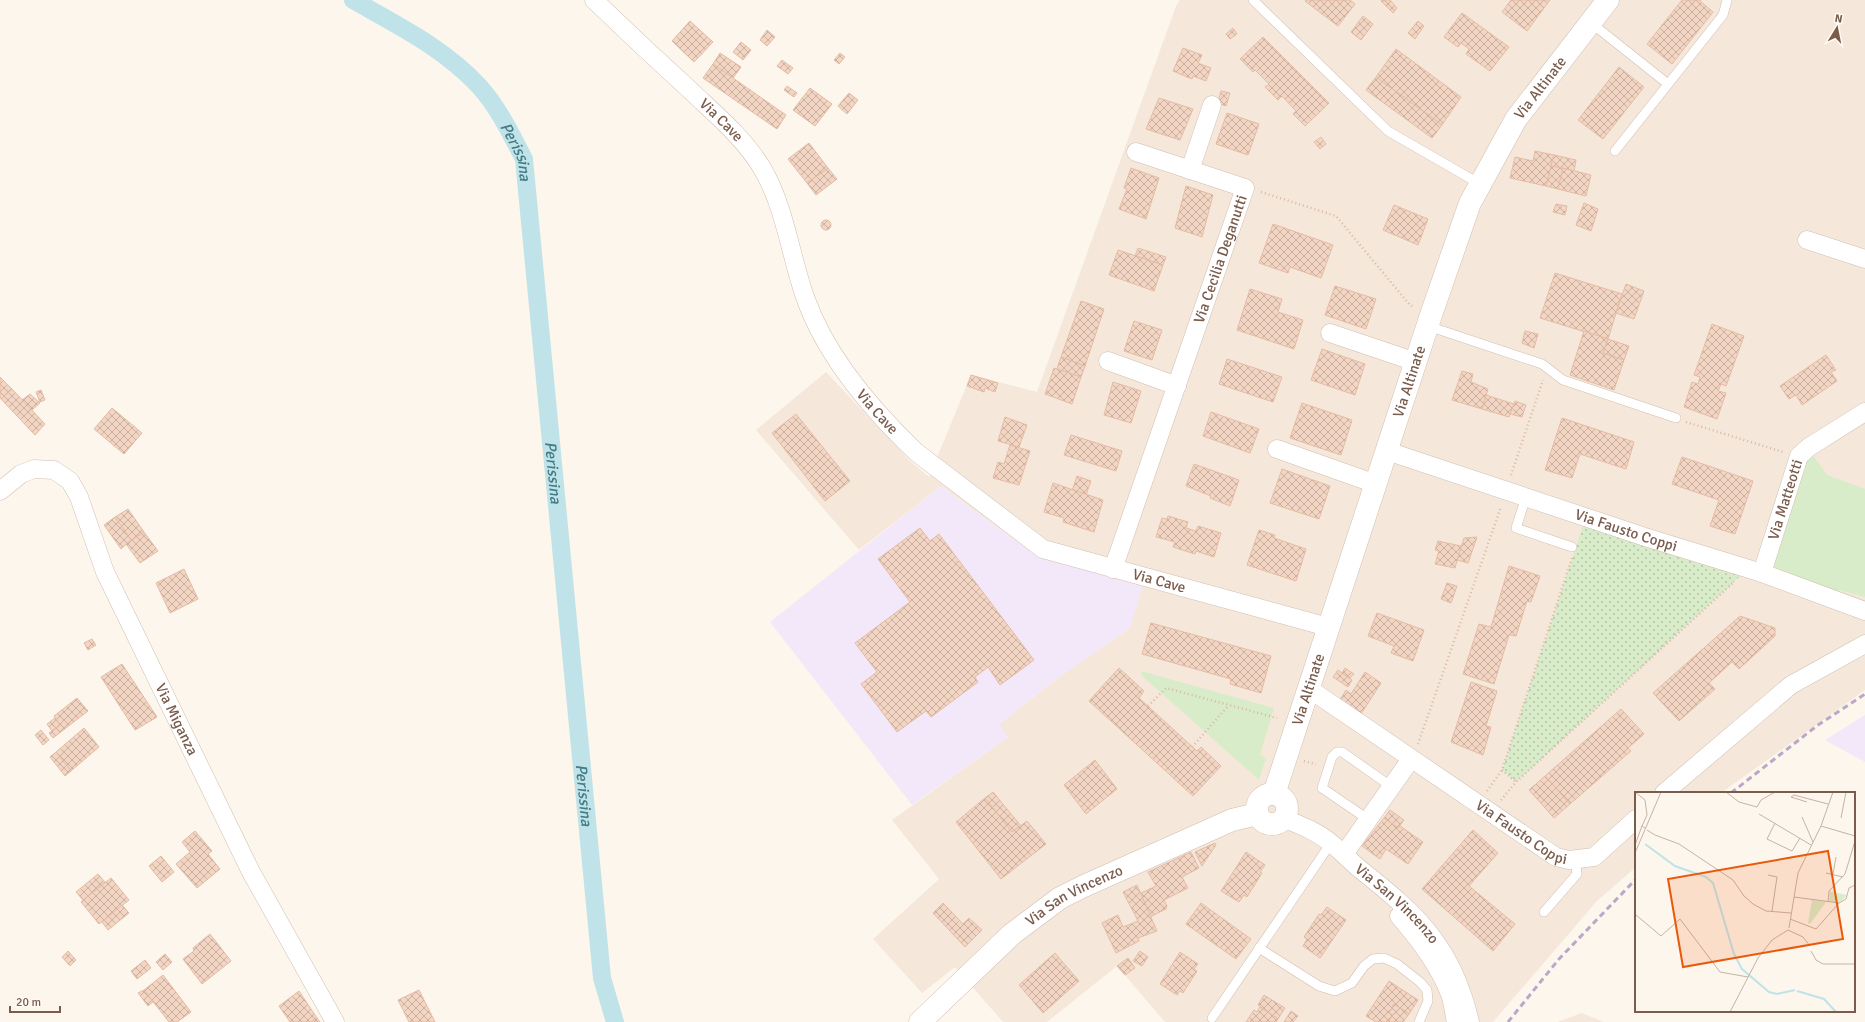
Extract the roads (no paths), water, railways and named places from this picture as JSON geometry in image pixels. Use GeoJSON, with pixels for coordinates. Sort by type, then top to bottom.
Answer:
{"type":"FeatureCollection","features":[{"type":"Feature","properties":{"kind":"street","name":"Via Cave"},"geometry":{"type":"LineString","coordinates":[[594,0],[724,122],[755,156],[771,186],[778,205],[798,277],[812,316],[838,361],[858,389],[877,412],[916,452],[1043,549],[1328,627]]}},
{"type":"Feature","properties":{"kind":"street","name":"Via Altinate"},"geometry":{"type":"LineString","coordinates":[[1274,794],[1416,362],[1423,318],[1480,184],[1516,120],[1608,0]]}},
{"type":"Feature","properties":{"kind":"street"},"geometry":{"type":"LineString","coordinates":[[1190,170],[1212,104]]}},
{"type":"Feature","properties":{"kind":"street","name":"Via Cecilia Deganutti"},"geometry":{"type":"LineString","coordinates":[[1113,569],[1245,188],[1136,152]]}},
{"type":"Feature","properties":{"kind":"street"},"geometry":{"type":"LineString","coordinates":[[1806,240],[1865,259]]}},
{"type":"Feature","properties":{"kind":"street"},"geometry":{"type":"LineString","coordinates":[[1330,333],[1416,362]]}},
{"type":"Feature","properties":{"kind":"street"},"geometry":{"type":"LineString","coordinates":[[1108,361],[1177,386]]}},
{"type":"Feature","properties":{"kind":"street","name":"Via Matteotti"},"geometry":{"type":"LineString","coordinates":[[1755,571],[1799,456],[1809,447],[1865,412]]}},
{"type":"Feature","properties":{"kind":"street"},"geometry":{"type":"LineString","coordinates":[[1278,449],[1376,484]]}},
{"type":"Feature","properties":{"kind":"street","name":"Via Fausto Coppi"},"geometry":{"type":"LineString","coordinates":[[1387,451],[1526,498],[1755,571],[1865,611]]}},
{"type":"Feature","properties":{"kind":"street","name":"Via Miganza"},"geometry":{"type":"LineString","coordinates":[[0,491],[21,474],[34,469],[54,470],[62,474],[70,481],[79,497],[106,572],[251,872],[335,1022]]}},
{"type":"Feature","properties":{"kind":"street"},"geometry":{"type":"LineString","coordinates":[[1665,792],[1791,685],[1865,644]]}},
{"type":"Feature","properties":{"kind":"street","name":"Via Fausto Coppi"},"geometry":{"type":"LineString","coordinates":[[1308,688],[1556,857],[1575,860],[1594,857],[1635,820]]}},
{"type":"Feature","properties":{"kind":"street"},"geometry":{"type":"LineString","coordinates":[[1344,854],[1411,759]]}},
{"type":"Feature","properties":{"kind":"street"},"geometry":{"type":"LineString","coordinates":[[1274,794],[1283,799],[1286,804],[1286,814],[1283,818],[1271,824],[1263,821],[1257,814],[1257,804],[1264,796],[1274,794]]}},
{"type":"Feature","properties":{"kind":"street","name":"Via San Vincenzo"},"geometry":{"type":"LineString","coordinates":[[920,1022],[1012,934],[1060,898],[1090,883],[1232,820],[1257,814]]}},
{"type":"Feature","properties":{"kind":"street","name":"Via San Vincenzo"},"geometry":{"type":"LineString","coordinates":[[1283,818],[1304,826],[1331,842],[1360,869],[1403,905],[1434,938],[1451,963],[1460,984],[1470,1022]]}},
{"type":"Feature","properties":{"kind":"street"},"geometry":{"type":"LineString","coordinates":[[1360,869],[1426,950],[1450,994],[1456,1022]]}},
{"type":"Feature","properties":{"kind":"lane"},"geometry":{"type":"LineString","coordinates":[[1253,0],[1388,131],[1480,184]]}},
{"type":"Feature","properties":{"kind":"lane"},"geometry":{"type":"LineString","coordinates":[[1615,151],[1723,15],[1728,0]]}},
{"type":"Feature","properties":{"kind":"lane"},"geometry":{"type":"LineString","coordinates":[[1590,22],[1668,84]]}},
{"type":"Feature","properties":{"kind":"lane"},"geometry":{"type":"LineString","coordinates":[[1423,318],[1542,364],[1563,380],[1676,418]]}},
{"type":"Feature","properties":{"kind":"lane"},"geometry":{"type":"LineString","coordinates":[[1526,498],[1516,528],[1573,551]]}},
{"type":"Feature","properties":{"kind":"lane"},"geometry":{"type":"LineString","coordinates":[[1369,820],[1322,788],[1332,757],[1337,752],[1342,752],[1392,787]]}},
{"type":"Feature","properties":{"kind":"lane"},"geometry":{"type":"LineString","coordinates":[[1212,1018],[1331,842]]}},
{"type":"Feature","properties":{"kind":"lane"},"geometry":{"type":"LineString","coordinates":[[1544,912],[1577,874],[1575,860]]}},
{"type":"Feature","properties":{"kind":"lane"},"geometry":{"type":"LineString","coordinates":[[1260,948],[1319,986],[1336,991],[1352,982],[1364,966],[1373,959],[1384,958],[1397,964],[1420,982],[1427,990],[1428,1001],[1419,1022]]}},
{"type":"Feature","properties":{"kind":"waterway","name":"Perissina"},"geometry":{"type":"LineString","coordinates":[[353,0],[419,38],[451,60],[465,72],[486,94],[504,121],[524,159],[602,978],[615,1022]]}},
{"type":"Feature","properties":{"kind":"railway"},"geometry":{"type":"LineString","coordinates":[[1732,792],[1818,725],[1865,694]]}},
{"type":"Feature","properties":{"kind":"railway"},"geometry":{"type":"LineString","coordinates":[[1508,1022],[1559,959],[1635,880]]}}]}
